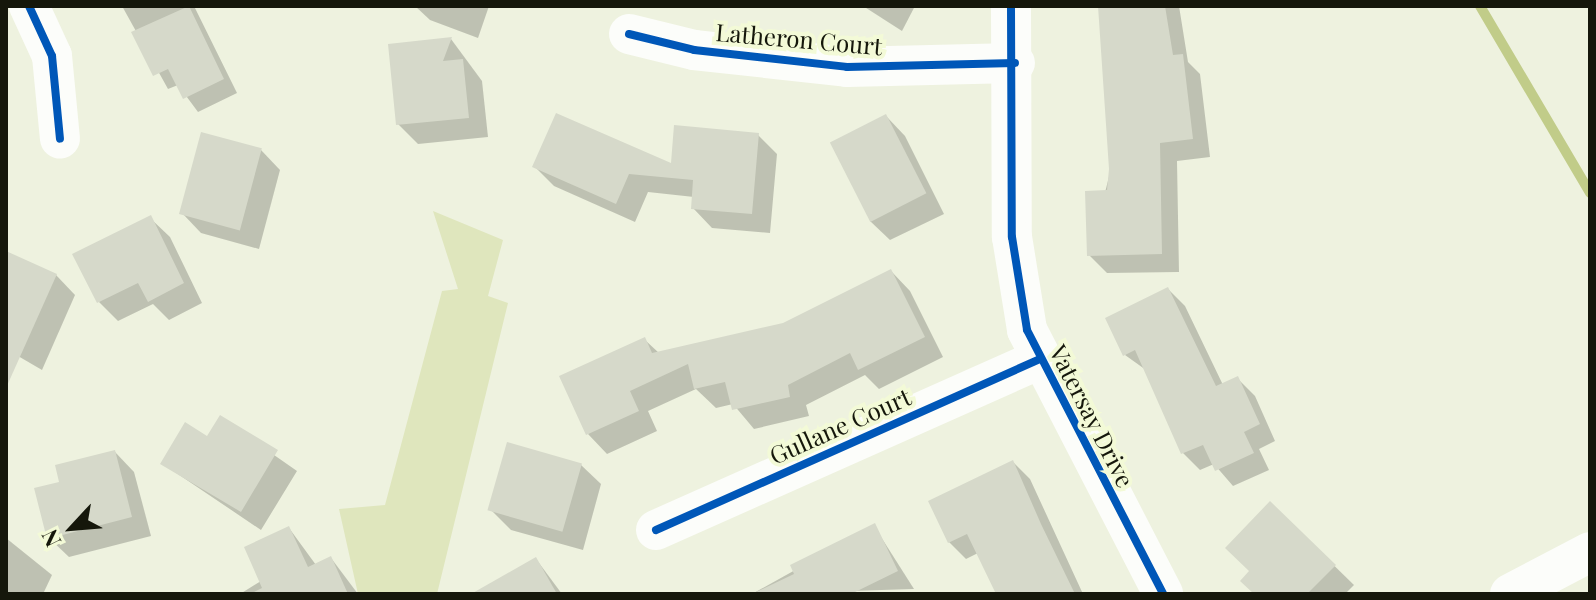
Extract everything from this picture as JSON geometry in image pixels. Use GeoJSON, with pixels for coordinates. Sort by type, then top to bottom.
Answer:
{"type":"FeatureCollection","features":[{"type":"Feature","properties":{"kind":"street"},"geometry":{"type":"LineString","coordinates":[[29,6],[52,56],[60,139]]}},
{"type":"Feature","properties":{"kind":"street","name":"Vatersay Drive"},"geometry":{"type":"LineString","coordinates":[[1011,6],[1015,63],[1012,237],[1027,330],[1163,594]]}},
{"type":"Feature","properties":{"kind":"street","name":"Latheron Court"},"geometry":{"type":"LineString","coordinates":[[629,34],[694,50],[847,67],[1015,63]]}},
{"type":"Feature","properties":{"kind":"street","name":"Gullane Court"},"geometry":{"type":"LineString","coordinates":[[656,530],[1040,359]]}},
{"type":"Feature","properties":{"kind":"street"},"geometry":{"type":"LineString","coordinates":[[1510,594],[1590,552]]}},
{"type":"Feature","properties":{"kind":"green space"},"geometry":{"type":"Polygon","coordinates":[[[433,211],[503,240],[488,296],[508,303],[437,594],[358,594],[339,509],[385,505],[442,291],[458,289],[433,211]]]}},
{"type":"Feature","properties":{"kind":"building"},"geometry":{"type":"Polygon","coordinates":[[[189,6],[224,79],[183,99],[168,69],[153,76],[131,32],[189,6]]]}},
{"type":"Feature","properties":{"kind":"building"},"geometry":{"type":"Polygon","coordinates":[[[1098,6],[1165,6],[1173,55],[1183,54],[1193,139],[1160,143],[1162,254],[1087,256],[1085,191],[1107,190],[1109,169],[1098,6]]]}},
{"type":"Feature","properties":{"kind":"building"},"geometry":{"type":"Polygon","coordinates":[[[452,37],[443,61],[463,59],[469,118],[396,125],[388,44],[452,37]]]}},
{"type":"Feature","properties":{"kind":"building"},"geometry":{"type":"Polygon","coordinates":[[[556,113],[671,163],[674,125],[759,133],[752,214],[691,209],[693,180],[629,174],[616,204],[532,167],[556,113]]]}},
{"type":"Feature","properties":{"kind":"building"},"geometry":{"type":"Polygon","coordinates":[[[886,114],[926,193],[870,222],[830,143],[886,114]]]}},
{"type":"Feature","properties":{"kind":"building"},"geometry":{"type":"Polygon","coordinates":[[[201,132],[262,148],[240,230],[179,214],[201,132]]]}},
{"type":"Feature","properties":{"kind":"building"},"geometry":{"type":"Polygon","coordinates":[[[151,215],[184,283],[148,302],[138,283],[97,303],[72,254],[151,215]]]}},
{"type":"Feature","properties":{"kind":"building"},"geometry":{"type":"Polygon","coordinates":[[[6,251],[57,274],[6,388],[6,251]]]}},
{"type":"Feature","properties":{"kind":"building"},"geometry":{"type":"Polygon","coordinates":[[[891,269],[925,337],[858,370],[850,353],[788,385],[790,397],[732,410],[725,382],[694,389],[688,364],[630,391],[639,411],[586,435],[559,376],[645,337],[652,353],[783,323],[891,269]]]}},
{"type":"Feature","properties":{"kind":"building"},"geometry":{"type":"Polygon","coordinates":[[[1168,287],[1216,386],[1238,376],[1260,424],[1244,432],[1254,453],[1215,471],[1203,445],[1181,454],[1135,350],[1123,356],[1105,318],[1168,287]]]}},
{"type":"Feature","properties":{"kind":"building"},"geometry":{"type":"Polygon","coordinates":[[[220,415],[278,450],[241,512],[160,464],[185,422],[207,436],[220,415]]]}},
{"type":"Feature","properties":{"kind":"building"},"geometry":{"type":"Polygon","coordinates":[[[507,442],[582,463],[562,532],[487,510],[507,442]]]}},
{"type":"Feature","properties":{"kind":"building"},"geometry":{"type":"Polygon","coordinates":[[[115,450],[132,517],[47,539],[34,488],[59,482],[55,465],[115,450]]]}},
{"type":"Feature","properties":{"kind":"building"},"geometry":{"type":"Polygon","coordinates":[[[1013,460],[1075,594],[996,594],[967,534],[948,543],[928,501],[1013,460]]]}},
{"type":"Feature","properties":{"kind":"building"},"geometry":{"type":"Polygon","coordinates":[[[1270,501],[1336,565],[1307,594],[1254,594],[1240,581],[1249,571],[1225,548],[1270,501]]]}},
{"type":"Feature","properties":{"kind":"building"},"geometry":{"type":"Polygon","coordinates":[[[875,523],[898,571],[851,594],[752,594],[794,574],[790,565],[875,523]]]}},
{"type":"Feature","properties":{"kind":"building"},"geometry":{"type":"Polygon","coordinates":[[[289,526],[308,567],[331,556],[348,594],[250,594],[262,588],[244,547],[289,526]]]}},
{"type":"Feature","properties":{"kind":"building"},"geometry":{"type":"Polygon","coordinates":[[[536,557],[557,594],[471,594],[536,557]]]}},
{"type":"Feature","properties":{"kind":"waterway"},"geometry":{"type":"LineString","coordinates":[[1480,6],[1590,193]]}},
{"type":"Feature","properties":{"kind":"cycle path"},"geometry":{"type":"LineString","coordinates":[[29,6],[52,56],[60,139]]}},
{"type":"Feature","properties":{"kind":"cycle path"},"geometry":{"type":"LineString","coordinates":[[1011,6],[1012,237],[1027,330],[1163,594]]}},
{"type":"Feature","properties":{"kind":"cycle path"},"geometry":{"type":"LineString","coordinates":[[629,34],[694,50],[847,67],[1015,63]]}},
{"type":"Feature","properties":{"kind":"cycle path"},"geometry":{"type":"LineString","coordinates":[[656,530],[1040,359]]}}]}
